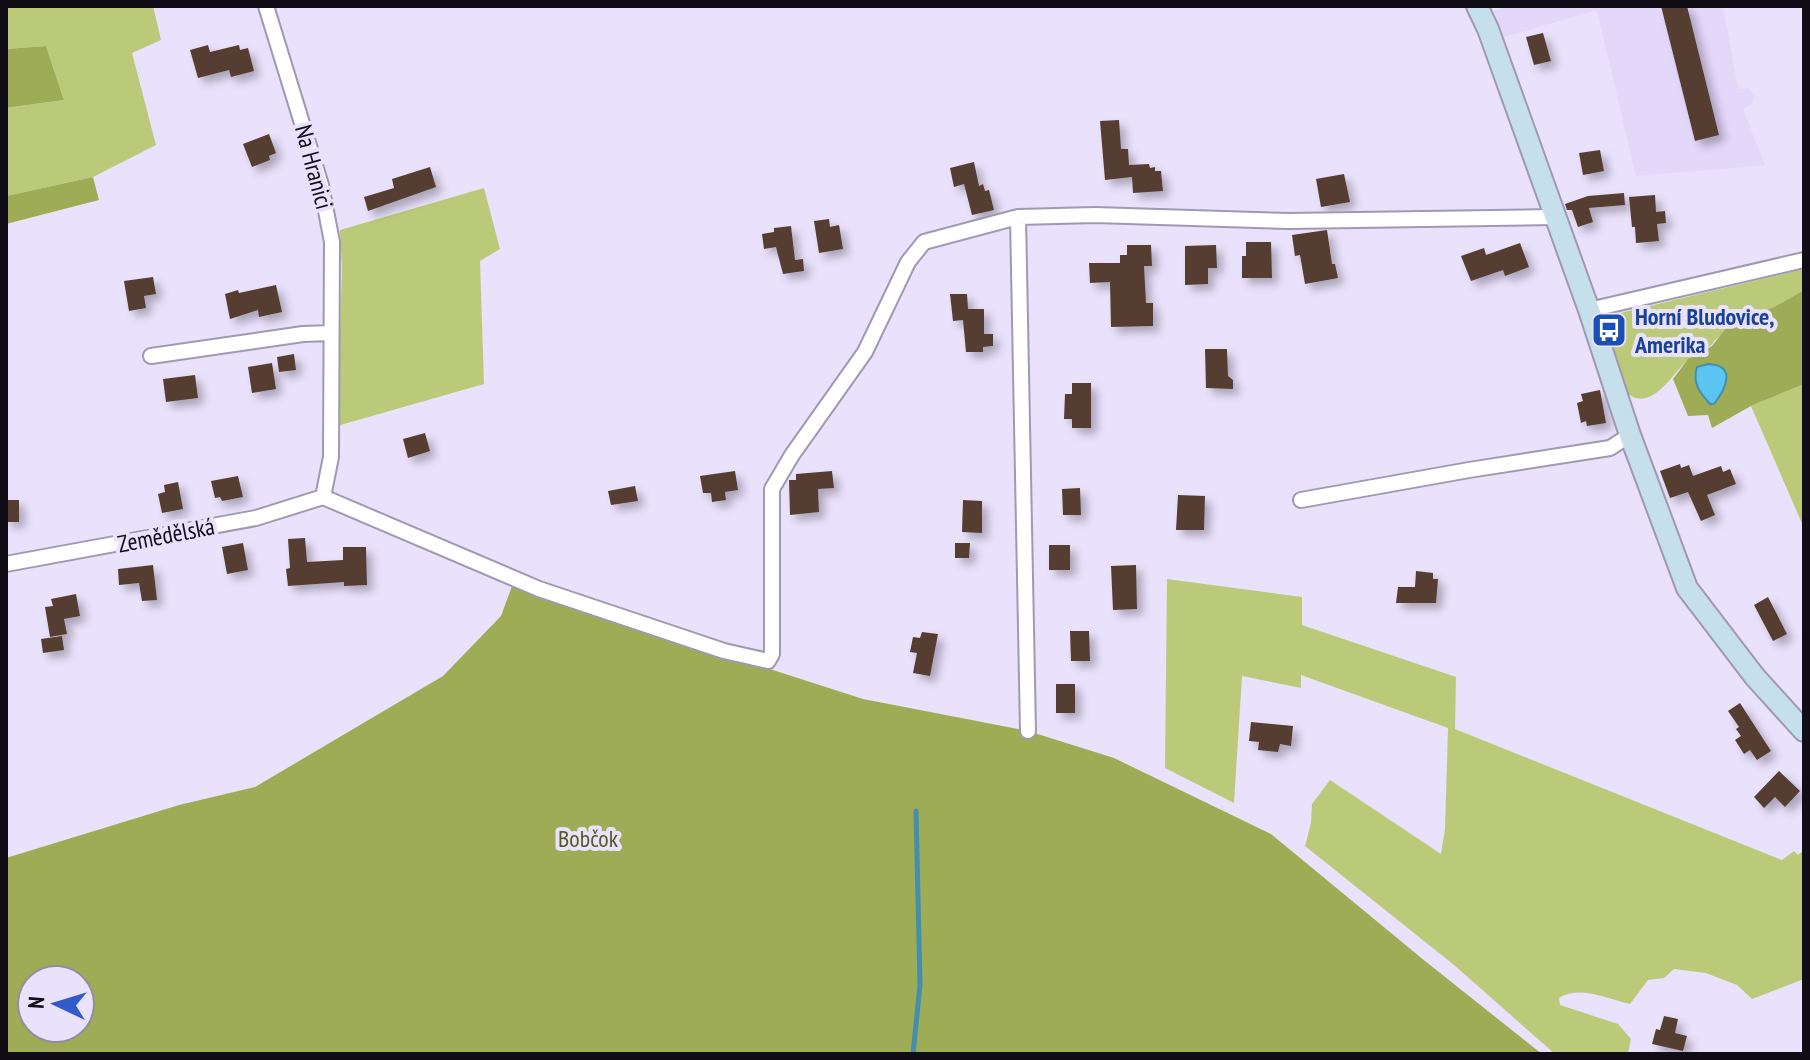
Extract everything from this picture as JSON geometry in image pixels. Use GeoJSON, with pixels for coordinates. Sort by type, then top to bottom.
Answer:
{"type":"FeatureCollection","features":[{"type":"Feature","properties":{"kind":"street","name":"Na Hranici"},"geometry":{"type":"LineString","coordinates":[[266,6],[321,185],[332,242],[331,457],[323,497]]}},
{"type":"Feature","properties":{"kind":"street"},"geometry":{"type":"LineString","coordinates":[[1477,6],[1488,29],[1687,588],[1755,677],[1804,731]]}},
{"type":"Feature","properties":{"kind":"street"},"geometry":{"type":"LineString","coordinates":[[323,497],[539,589],[724,651],[768,661],[772,654],[772,489],[792,455],[865,352],[915,250],[924,242],[1018,217],[1095,215],[1289,221],[1554,217]]}},
{"type":"Feature","properties":{"kind":"street"},"geometry":{"type":"LineString","coordinates":[[1018,217],[1028,731]]}},
{"type":"Feature","properties":{"kind":"street"},"geometry":{"type":"LineString","coordinates":[[1589,310],[1804,260]]}},
{"type":"Feature","properties":{"kind":"street"},"geometry":{"type":"LineString","coordinates":[[151,356],[303,334],[331,333]]}},
{"type":"Feature","properties":{"kind":"street"},"geometry":{"type":"LineString","coordinates":[[1301,500],[1610,448],[1630,435]]}},
{"type":"Feature","properties":{"kind":"street","name":"Zemědělská"},"geometry":{"type":"LineString","coordinates":[[6,564],[256,518],[323,497]]}},
{"type":"Feature","properties":{"kind":"shaded area"},"geometry":{"type":"Polygon","coordinates":[[[1510,6],[1723,6],[1738,89],[1749,88],[1754,96],[1752,104],[1743,109],[1765,165],[1636,176],[1597,10],[1504,37],[1494,11],[1510,6]]]}},
{"type":"Feature","properties":{"kind":"green space"},"geometry":{"type":"Polygon","coordinates":[[[6,6],[153,6],[161,40],[132,53],[156,145],[93,177],[6,196],[6,108],[64,100],[46,46],[6,49],[6,6]]]}},
{"type":"Feature","properties":{"kind":"green space"},"geometry":{"type":"Polygon","coordinates":[[[46,46],[64,100],[6,108],[6,49],[46,46]]]}},
{"type":"Feature","properties":{"kind":"green space"},"geometry":{"type":"Polygon","coordinates":[[[93,177],[99,200],[6,224],[6,196],[93,177]]]}},
{"type":"Feature","properties":{"kind":"green space"},"geometry":{"type":"Polygon","coordinates":[[[484,188],[500,249],[480,261],[484,384],[337,426],[342,268],[340,230],[484,188]]]}},
{"type":"Feature","properties":{"kind":"green space"},"geometry":{"type":"Polygon","coordinates":[[[1804,269],[1804,290],[1774,307],[1749,313],[1710,346],[1690,358],[1653,395],[1635,398],[1625,391],[1609,339],[1616,333],[1611,321],[1616,314],[1804,269]]]}},
{"type":"Feature","properties":{"kind":"green space"},"geometry":{"type":"Polygon","coordinates":[[[1804,290],[1804,384],[1751,406],[1712,428],[1708,415],[1688,416],[1673,379],[1688,359],[1712,346],[1727,327],[1749,313],[1774,307],[1804,290]]]}},
{"type":"Feature","properties":{"kind":"green space"},"geometry":{"type":"Polygon","coordinates":[[[1804,384],[1804,528],[1751,406],[1804,384]]]}},
{"type":"Feature","properties":{"kind":"green space"},"geometry":{"type":"Polygon","coordinates":[[[1167,579],[1302,597],[1302,625],[1456,677],[1455,729],[1782,860],[1794,851],[1798,855],[1804,850],[1804,979],[1752,999],[1737,985],[1706,973],[1674,969],[1664,978],[1648,980],[1630,1004],[1594,994],[1567,994],[1559,998],[1560,1005],[1618,1024],[1631,1039],[1628,1054],[1555,1054],[1454,965],[1305,846],[1312,804],[1330,780],[1441,854],[1445,829],[1448,728],[1301,675],[1301,688],[1242,676],[1234,803],[1165,768],[1167,579]]]}},
{"type":"Feature","properties":{"kind":"green space","name":"Bobčok"},"geometry":{"type":"Polygon","coordinates":[[[512,586],[863,699],[1028,731],[1114,758],[1271,834],[1542,1054],[6,1054],[6,858],[179,805],[255,787],[443,676],[501,616],[512,586]]]}},
{"type":"Feature","properties":{"kind":"water"},"geometry":{"type":"Polygon","coordinates":[[[1717,365],[1726,373],[1725,385],[1714,404],[1703,396],[1696,378],[1697,367],[1717,365]]]}},
{"type":"Feature","properties":{"kind":"building"},"geometry":{"type":"Polygon","coordinates":[[[1661,6],[1687,6],[1719,135],[1695,141],[1661,6]]]}},
{"type":"Feature","properties":{"kind":"building"},"geometry":{"type":"Polygon","coordinates":[[[1543,33],[1551,61],[1534,65],[1526,37],[1543,33]]]}},
{"type":"Feature","properties":{"kind":"building"},"geometry":{"type":"Polygon","coordinates":[[[208,45],[210,52],[239,45],[240,50],[248,48],[254,71],[231,77],[229,70],[198,78],[190,50],[208,45]]]}},
{"type":"Feature","properties":{"kind":"building"},"geometry":{"type":"Polygon","coordinates":[[[1119,120],[1121,149],[1128,149],[1129,165],[1149,164],[1150,168],[1155,167],[1155,171],[1161,171],[1163,191],[1133,193],[1132,177],[1105,180],[1100,121],[1119,120]]]}},
{"type":"Feature","properties":{"kind":"building"},"geometry":{"type":"Polygon","coordinates":[[[269,134],[276,153],[269,156],[270,160],[252,167],[243,144],[269,134]]]}},
{"type":"Feature","properties":{"kind":"building"},"geometry":{"type":"Polygon","coordinates":[[[1600,150],[1604,171],[1583,175],[1579,153],[1600,150]]]}},
{"type":"Feature","properties":{"kind":"building"},"geometry":{"type":"Polygon","coordinates":[[[974,162],[979,186],[983,184],[985,191],[989,190],[994,210],[972,215],[964,184],[954,187],[950,168],[974,162]]]}},
{"type":"Feature","properties":{"kind":"building"},"geometry":{"type":"Polygon","coordinates":[[[430,167],[436,187],[368,211],[364,197],[394,188],[392,179],[430,167]]]}},
{"type":"Feature","properties":{"kind":"building"},"geometry":{"type":"Polygon","coordinates":[[[1344,174],[1350,202],[1321,207],[1316,179],[1344,174]]]}},
{"type":"Feature","properties":{"kind":"building"},"geometry":{"type":"Polygon","coordinates":[[[1624,193],[1625,205],[1589,208],[1593,222],[1578,227],[1572,210],[1567,210],[1565,204],[1588,196],[1624,193]]]}},
{"type":"Feature","properties":{"kind":"building"},"geometry":{"type":"Polygon","coordinates":[[[1655,195],[1656,212],[1665,211],[1666,223],[1657,224],[1659,241],[1636,243],[1629,197],[1655,195]]]}},
{"type":"Feature","properties":{"kind":"building"},"geometry":{"type":"Polygon","coordinates":[[[829,219],[830,227],[839,225],[843,249],[819,253],[814,221],[829,219]]]}},
{"type":"Feature","properties":{"kind":"building"},"geometry":{"type":"Polygon","coordinates":[[[791,226],[795,260],[803,259],[804,271],[783,274],[776,247],[764,249],[762,234],[774,232],[774,228],[791,226]]]}},
{"type":"Feature","properties":{"kind":"building"},"geometry":{"type":"Polygon","coordinates":[[[1327,230],[1332,264],[1335,264],[1338,278],[1305,284],[1300,255],[1295,256],[1292,235],[1327,230]]]}},
{"type":"Feature","properties":{"kind":"building"},"geometry":{"type":"Polygon","coordinates":[[[1246,242],[1271,242],[1272,278],[1242,278],[1242,256],[1246,256],[1246,242]]]}},
{"type":"Feature","properties":{"kind":"building"},"geometry":{"type":"Polygon","coordinates":[[[1520,243],[1529,267],[1505,276],[1503,270],[1471,281],[1461,256],[1484,248],[1486,255],[1520,243]]]}},
{"type":"Feature","properties":{"kind":"building"},"geometry":{"type":"Polygon","coordinates":[[[1127,245],[1151,245],[1152,266],[1144,266],[1146,303],[1153,303],[1153,326],[1111,327],[1110,282],[1090,283],[1089,263],[1120,263],[1120,255],[1127,255],[1127,245]]]}},
{"type":"Feature","properties":{"kind":"building"},"geometry":{"type":"Polygon","coordinates":[[[1216,245],[1217,268],[1208,268],[1208,284],[1185,285],[1185,246],[1216,245]]]}},
{"type":"Feature","properties":{"kind":"building"},"geometry":{"type":"Polygon","coordinates":[[[153,277],[156,294],[144,296],[146,308],[129,311],[124,281],[153,277]]]}},
{"type":"Feature","properties":{"kind":"building"},"geometry":{"type":"Polygon","coordinates":[[[276,285],[282,312],[259,317],[258,310],[230,319],[225,294],[276,285]]]}},
{"type":"Feature","properties":{"kind":"building"},"geometry":{"type":"Polygon","coordinates":[[[950,294],[967,294],[968,309],[984,309],[984,334],[993,334],[993,346],[983,347],[983,352],[966,352],[963,320],[953,321],[950,294]]]}},
{"type":"Feature","properties":{"kind":"building"},"geometry":{"type":"Polygon","coordinates":[[[1205,349],[1227,349],[1228,376],[1233,380],[1233,389],[1206,388],[1205,349]]]}},
{"type":"Feature","properties":{"kind":"building"},"geometry":{"type":"Polygon","coordinates":[[[294,354],[296,370],[279,372],[277,357],[294,354]]]}},
{"type":"Feature","properties":{"kind":"building"},"geometry":{"type":"Polygon","coordinates":[[[272,363],[276,389],[252,393],[248,367],[272,363]]]}},
{"type":"Feature","properties":{"kind":"building"},"geometry":{"type":"Polygon","coordinates":[[[195,375],[198,398],[166,402],[163,379],[195,375]]]}},
{"type":"Feature","properties":{"kind":"building"},"geometry":{"type":"Polygon","coordinates":[[[1072,383],[1091,383],[1091,428],[1072,428],[1072,419],[1064,419],[1065,394],[1072,394],[1072,383]]]}},
{"type":"Feature","properties":{"kind":"building"},"geometry":{"type":"Polygon","coordinates":[[[1600,390],[1606,423],[1587,426],[1586,421],[1581,423],[1577,403],[1583,401],[1581,394],[1600,390]]]}},
{"type":"Feature","properties":{"kind":"building"},"geometry":{"type":"Polygon","coordinates":[[[425,433],[430,451],[408,458],[403,439],[425,433]]]}},
{"type":"Feature","properties":{"kind":"building"},"geometry":{"type":"Polygon","coordinates":[[[1680,464],[1681,468],[1689,465],[1693,476],[1721,466],[1723,472],[1730,469],[1736,484],[1707,495],[1715,515],[1701,521],[1688,492],[1670,498],[1660,471],[1680,464]]]}},
{"type":"Feature","properties":{"kind":"building"},"geometry":{"type":"Polygon","coordinates":[[[735,471],[738,490],[725,492],[726,500],[712,502],[711,493],[703,493],[700,476],[735,471]]]}},
{"type":"Feature","properties":{"kind":"building"},"geometry":{"type":"Polygon","coordinates":[[[832,471],[834,488],[818,489],[819,512],[790,515],[789,480],[796,480],[796,474],[832,471]]]}},
{"type":"Feature","properties":{"kind":"building"},"geometry":{"type":"Polygon","coordinates":[[[238,476],[243,497],[222,501],[220,497],[215,498],[211,481],[238,476]]]}},
{"type":"Feature","properties":{"kind":"building"},"geometry":{"type":"Polygon","coordinates":[[[178,482],[183,509],[162,513],[158,494],[165,492],[164,485],[178,482]]]}},
{"type":"Feature","properties":{"kind":"building"},"geometry":{"type":"Polygon","coordinates":[[[635,486],[638,501],[611,505],[608,491],[635,486]]]}},
{"type":"Feature","properties":{"kind":"building"},"geometry":{"type":"Polygon","coordinates":[[[1080,488],[1081,515],[1063,515],[1062,489],[1080,488]]]}},
{"type":"Feature","properties":{"kind":"building"},"geometry":{"type":"Polygon","coordinates":[[[1178,495],[1205,496],[1204,530],[1176,530],[1178,495]]]}},
{"type":"Feature","properties":{"kind":"building"},"geometry":{"type":"Polygon","coordinates":[[[6,500],[19,500],[19,522],[6,522],[6,500]]]}},
{"type":"Feature","properties":{"kind":"building"},"geometry":{"type":"Polygon","coordinates":[[[963,500],[982,501],[982,533],[962,532],[963,500]]]}},
{"type":"Feature","properties":{"kind":"building"},"geometry":{"type":"Polygon","coordinates":[[[305,538],[307,562],[343,560],[343,547],[366,547],[367,585],[344,586],[344,582],[288,586],[288,539],[305,538]]]}},
{"type":"Feature","properties":{"kind":"building"},"geometry":{"type":"Polygon","coordinates":[[[243,543],[248,570],[227,574],[222,547],[243,543]]]}},
{"type":"Feature","properties":{"kind":"building"},"geometry":{"type":"Polygon","coordinates":[[[955,543],[970,543],[969,558],[955,558],[955,543]]]}},
{"type":"Feature","properties":{"kind":"building"},"geometry":{"type":"Polygon","coordinates":[[[1049,545],[1070,545],[1070,570],[1049,570],[1049,545]]]}},
{"type":"Feature","properties":{"kind":"building"},"geometry":{"type":"Polygon","coordinates":[[[153,565],[157,600],[142,601],[139,583],[119,585],[118,569],[153,565]]]}},
{"type":"Feature","properties":{"kind":"building"},"geometry":{"type":"Polygon","coordinates":[[[1136,565],[1137,609],[1113,610],[1111,566],[1136,565]]]}},
{"type":"Feature","properties":{"kind":"building"},"geometry":{"type":"Polygon","coordinates":[[[1416,571],[1433,573],[1433,579],[1438,579],[1436,603],[1396,603],[1398,587],[1415,587],[1416,571]]]}},
{"type":"Feature","properties":{"kind":"building"},"geometry":{"type":"Polygon","coordinates":[[[76,594],[80,616],[64,619],[67,634],[50,637],[45,607],[53,606],[51,599],[76,594]]]}},
{"type":"Feature","properties":{"kind":"building"},"geometry":{"type":"Polygon","coordinates":[[[1768,597],[1787,634],[1773,641],[1754,605],[1768,597]]]}},
{"type":"Feature","properties":{"kind":"building"},"geometry":{"type":"Polygon","coordinates":[[[1070,631],[1089,631],[1090,661],[1071,661],[1070,631]]]}},
{"type":"Feature","properties":{"kind":"building"},"geometry":{"type":"Polygon","coordinates":[[[922,632],[938,634],[930,676],[913,673],[917,653],[910,652],[913,637],[920,638],[922,632]]]}},
{"type":"Feature","properties":{"kind":"building"},"geometry":{"type":"Polygon","coordinates":[[[62,636],[64,650],[43,653],[41,639],[62,636]]]}},
{"type":"Feature","properties":{"kind":"building"},"geometry":{"type":"Polygon","coordinates":[[[1056,684],[1075,684],[1075,713],[1056,713],[1056,684]]]}},
{"type":"Feature","properties":{"kind":"building"},"geometry":{"type":"Polygon","coordinates":[[[1740,703],[1771,751],[1757,760],[1750,750],[1744,754],[1735,740],[1741,736],[1736,729],[1739,727],[1728,711],[1740,703]]]}},
{"type":"Feature","properties":{"kind":"building"},"geometry":{"type":"Polygon","coordinates":[[[1251,722],[1293,726],[1291,746],[1280,744],[1278,752],[1258,750],[1259,742],[1249,741],[1251,722]]]}},
{"type":"Feature","properties":{"kind":"building"},"geometry":{"type":"Polygon","coordinates":[[[1779,771],[1800,791],[1785,807],[1775,797],[1764,808],[1754,797],[1779,771]]]}},
{"type":"Feature","properties":{"kind":"building"},"geometry":{"type":"Polygon","coordinates":[[[1664,1016],[1678,1019],[1675,1033],[1687,1036],[1683,1051],[1652,1044],[1664,1016]]]}},
{"type":"Feature","properties":{"kind":"waterway"},"geometry":{"type":"LineString","coordinates":[[913,1054],[920,985],[916,811]]}},
{"type":"Feature","properties":{"kind":"place","name":"Horní Bludovice, Amerika"},"geometry":{"type":"Point","coordinates":[1609,330]}}]}
